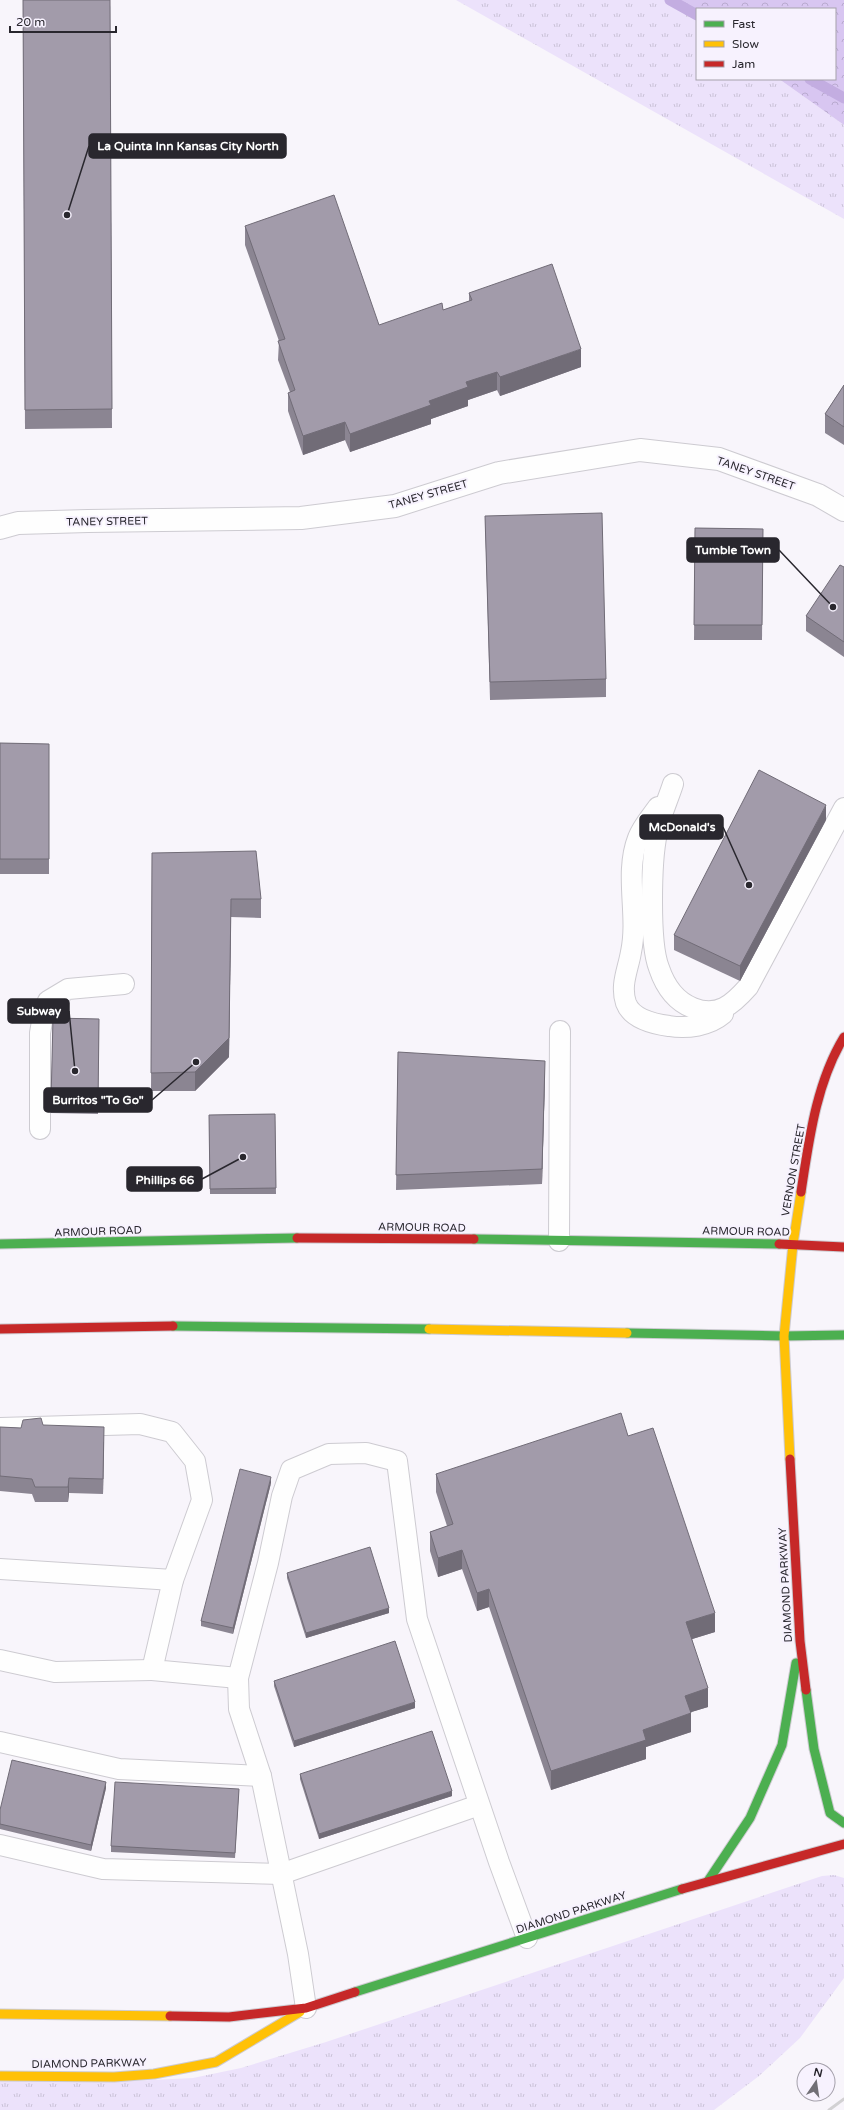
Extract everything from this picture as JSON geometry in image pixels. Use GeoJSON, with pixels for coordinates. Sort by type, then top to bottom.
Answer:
{"type":"FeatureCollection","features":[{"type":"Feature","properties":{"kind":"main road","name":"VERNON STREET"},"geometry":{"type":"LineString","coordinates":[[784,1336],[793,1244],[809,1140],[818,1101],[836,1050],[844,1037]]}},
{"type":"Feature","properties":{"kind":"main road","name":"ARMOUR ROAD"},"geometry":{"type":"LineString","coordinates":[[0,1244],[74,1245],[163,1240],[334,1238],[793,1244],[844,1247]]}},
{"type":"Feature","properties":{"kind":"main road"},"geometry":{"type":"LineString","coordinates":[[0,1329],[218,1325],[784,1336],[844,1335]]}},
{"type":"Feature","properties":{"kind":"main road","name":"DIAMOND PARKWAY"},"geometry":{"type":"LineString","coordinates":[[784,1336],[800,1641],[814,1749],[830,1813],[844,1823]]}},
{"type":"Feature","properties":{"kind":"main road"},"geometry":{"type":"LineString","coordinates":[[708,1881],[750,1818],[782,1745],[800,1641]]}},
{"type":"Feature","properties":{"kind":"main road","name":"DIAMOND PARKWAY"},"geometry":{"type":"LineString","coordinates":[[0,2014],[229,2018],[306,2008],[708,1881],[844,1844]]}},
{"type":"Feature","properties":{"kind":"main road","name":"DIAMOND PARKWAY"},"geometry":{"type":"LineString","coordinates":[[0,2076],[114,2077],[154,2074],[216,2062],[306,2008]]}},
{"type":"Feature","properties":{"kind":"street","name":"TANEY STREET"},"geometry":{"type":"LineString","coordinates":[[0,528],[18,524],[88,521],[301,518],[395,506],[499,473],[640,450],[720,459],[818,495],[844,510]]}},
{"type":"Feature","properties":{"kind":"lane"},"geometry":{"type":"LineString","coordinates":[[733,1004],[720,1009],[700,1011],[686,1005],[669,991],[658,967],[654,941],[653,861],[657,832],[673,784],[638,837],[633,856],[631,952],[625,972],[623,989],[626,1004],[635,1014],[648,1022],[679,1028],[695,1026],[713,1020],[722,1015],[733,1004],[748,987],[844,808]]}},
{"type":"Feature","properties":{"kind":"lane"},"geometry":{"type":"LineString","coordinates":[[40,1129],[40,1033],[44,1010],[48,1002],[68,989],[124,984]]}},
{"type":"Feature","properties":{"kind":"lane"},"geometry":{"type":"LineString","coordinates":[[559,1241],[560,1031]]}},
{"type":"Feature","properties":{"kind":"lane"},"geometry":{"type":"LineString","coordinates":[[0,1428],[140,1424],[172,1432],[196,1461],[202,1500],[173,1580],[152,1670]]}},
{"type":"Feature","properties":{"kind":"lane"},"geometry":{"type":"LineString","coordinates":[[306,2008],[298,1954],[261,1776],[239,1709],[238,1678],[268,1563],[282,1496],[291,1470],[329,1454],[366,1453],[396,1461],[417,1620],[479,1805],[527,1938]]}},
{"type":"Feature","properties":{"kind":"lane"},"geometry":{"type":"LineString","coordinates":[[0,1568],[173,1580]]}},
{"type":"Feature","properties":{"kind":"lane"},"geometry":{"type":"LineString","coordinates":[[0,1660],[55,1672],[152,1670],[238,1678]]}},
{"type":"Feature","properties":{"kind":"lane"},"geometry":{"type":"LineString","coordinates":[[0,1742],[119,1769],[261,1776]]}},
{"type":"Feature","properties":{"kind":"lane"},"geometry":{"type":"LineString","coordinates":[[0,1845],[103,1869],[282,1874],[479,1805]]}},
{"type":"Feature","properties":{"kind":"green space"},"geometry":{"type":"Polygon","coordinates":[[[456,0],[667,0],[696,20],[696,80],[780,80],[844,125],[844,219],[456,0]]]}},
{"type":"Feature","properties":{"kind":"green space"},"geometry":{"type":"Polygon","coordinates":[[[667,0],[844,0],[844,125],[780,80],[836,80],[836,8],[696,8],[696,20],[667,0]]]}},
{"type":"Feature","properties":{"kind":"green space"},"geometry":{"type":"Polygon","coordinates":[[[834,1875],[844,1878],[844,1978],[800,2038],[759,2076],[714,2110],[0,2110],[0,2080],[131,2081],[193,2078],[241,2068],[326,2042],[822,1876],[834,1875]]]}},
{"type":"Feature","properties":{"kind":"building"},"geometry":{"type":"Polygon","coordinates":[[[23,0],[110,0],[112,409],[25,410],[23,0]]]}},
{"type":"Feature","properties":{"kind":"building"},"geometry":{"type":"Polygon","coordinates":[[[334,195],[379,325],[442,303],[443,310],[472,300],[469,293],[552,264],[581,349],[500,377],[497,372],[466,382],[468,387],[429,401],[431,405],[350,434],[345,422],[303,436],[288,393],[295,390],[278,341],[285,339],[245,226],[334,195]]]}},
{"type":"Feature","properties":{"kind":"building"},"geometry":{"type":"Polygon","coordinates":[[[844,385],[844,427],[825,414],[844,385]]]}},
{"type":"Feature","properties":{"kind":"building"},"geometry":{"type":"Polygon","coordinates":[[[602,513],[606,679],[490,682],[485,516],[602,513]]]}},
{"type":"Feature","properties":{"kind":"building"},"geometry":{"type":"Polygon","coordinates":[[[695,528],[763,529],[762,625],[694,625],[695,528]]]}},
{"type":"Feature","properties":{"kind":"building"},"geometry":{"type":"Polygon","coordinates":[[[840,565],[844,567],[844,642],[806,616],[840,565]]]}},
{"type":"Feature","properties":{"kind":"building"},"geometry":{"type":"Polygon","coordinates":[[[0,743],[49,744],[49,859],[0,859],[0,743]]]}},
{"type":"Feature","properties":{"kind":"building"},"geometry":{"type":"Polygon","coordinates":[[[759,770],[826,805],[740,966],[674,935],[759,770]]]}},
{"type":"Feature","properties":{"kind":"building"},"geometry":{"type":"Polygon","coordinates":[[[256,851],[261,899],[231,899],[229,1038],[195,1072],[151,1073],[152,853],[256,851]]]}},
{"type":"Feature","properties":{"kind":"building"},"geometry":{"type":"Polygon","coordinates":[[[53,1018],[99,1019],[98,1104],[51,1102],[53,1018]]]}},
{"type":"Feature","properties":{"kind":"building"},"geometry":{"type":"Polygon","coordinates":[[[398,1052],[545,1061],[542,1169],[396,1175],[398,1052]]]}},
{"type":"Feature","properties":{"kind":"building"},"geometry":{"type":"Polygon","coordinates":[[[275,1114],[276,1188],[210,1189],[209,1115],[275,1114]]]}},
{"type":"Feature","properties":{"kind":"building"},"geometry":{"type":"Polygon","coordinates":[[[621,1413],[628,1436],[653,1428],[715,1613],[686,1622],[708,1688],[685,1696],[691,1713],[643,1730],[646,1740],[551,1771],[489,1589],[477,1593],[462,1550],[438,1558],[430,1532],[453,1524],[436,1474],[621,1413]]]}},
{"type":"Feature","properties":{"kind":"building"},"geometry":{"type":"Polygon","coordinates":[[[41,1418],[43,1425],[104,1427],[103,1479],[69,1478],[68,1487],[35,1487],[32,1479],[0,1476],[0,1427],[21,1428],[23,1420],[41,1418]]]}},
{"type":"Feature","properties":{"kind":"building"},"geometry":{"type":"Polygon","coordinates":[[[240,1469],[271,1477],[233,1628],[201,1621],[240,1469]]]}},
{"type":"Feature","properties":{"kind":"building"},"geometry":{"type":"Polygon","coordinates":[[[370,1547],[389,1608],[306,1633],[287,1573],[370,1547]]]}},
{"type":"Feature","properties":{"kind":"building"},"geometry":{"type":"Polygon","coordinates":[[[395,1641],[415,1702],[294,1741],[274,1681],[395,1641]]]}},
{"type":"Feature","properties":{"kind":"building"},"geometry":{"type":"Polygon","coordinates":[[[432,1731],[452,1791],[319,1834],[300,1774],[432,1731]]]}},
{"type":"Feature","properties":{"kind":"building"},"geometry":{"type":"Polygon","coordinates":[[[12,1760],[106,1782],[91,1845],[0,1824],[0,1810],[12,1760]]]}},
{"type":"Feature","properties":{"kind":"building"},"geometry":{"type":"Polygon","coordinates":[[[115,1782],[239,1789],[235,1853],[111,1846],[115,1782]]]}},
{"type":"Feature","properties":{"kind":"waterway"},"geometry":{"type":"LineString","coordinates":[[670,0],[696,14]]}},
{"type":"Feature","properties":{"kind":"waterway"},"geometry":{"type":"LineString","coordinates":[[812,80],[844,98]]}},
{"type":"Feature","properties":{"kind":"railway"},"geometry":{"type":"LineString","coordinates":[[829,2110],[844,2099]]}},
{"type":"Feature","properties":{"kind":"traffic: fast"},"geometry":{"type":"LineString","coordinates":[[0,1244],[297,1238]]}},
{"type":"Feature","properties":{"kind":"traffic: fast"},"geometry":{"type":"LineString","coordinates":[[474,1239],[779,1244]]}},
{"type":"Feature","properties":{"kind":"traffic: fast"},"geometry":{"type":"LineString","coordinates":[[173,1326],[429,1329]]}},
{"type":"Feature","properties":{"kind":"traffic: fast"},"geometry":{"type":"LineString","coordinates":[[627,1333],[784,1336],[844,1335]]}},
{"type":"Feature","properties":{"kind":"traffic: fast"},"geometry":{"type":"LineString","coordinates":[[708,1881],[750,1818],[782,1745],[796,1663]]}},
{"type":"Feature","properties":{"kind":"traffic: fast"},"geometry":{"type":"LineString","coordinates":[[806,1690],[814,1749],[830,1813],[844,1823]]}},
{"type":"Feature","properties":{"kind":"traffic: fast"},"geometry":{"type":"LineString","coordinates":[[355,1992],[682,1889]]}},
{"type":"Feature","properties":{"kind":"traffic: slow"},"geometry":{"type":"LineString","coordinates":[[790,1459],[784,1336],[793,1244],[801,1192]]}},
{"type":"Feature","properties":{"kind":"traffic: slow"},"geometry":{"type":"LineString","coordinates":[[429,1329],[627,1333]]}},
{"type":"Feature","properties":{"kind":"traffic: slow"},"geometry":{"type":"LineString","coordinates":[[0,2076],[114,2077],[154,2074],[216,2062],[300,2012]]}},
{"type":"Feature","properties":{"kind":"traffic: slow"},"geometry":{"type":"LineString","coordinates":[[0,2014],[170,2016]]}},
{"type":"Feature","properties":{"kind":"traffic: jam"},"geometry":{"type":"LineString","coordinates":[[801,1192],[807,1152],[820,1093],[834,1055],[844,1037]]}},
{"type":"Feature","properties":{"kind":"traffic: jam"},"geometry":{"type":"LineString","coordinates":[[297,1238],[474,1239]]}},
{"type":"Feature","properties":{"kind":"traffic: jam"},"geometry":{"type":"LineString","coordinates":[[779,1244],[844,1247]]}},
{"type":"Feature","properties":{"kind":"traffic: jam"},"geometry":{"type":"LineString","coordinates":[[0,1329],[173,1326]]}},
{"type":"Feature","properties":{"kind":"traffic: jam"},"geometry":{"type":"LineString","coordinates":[[790,1459],[800,1641],[806,1690]]}},
{"type":"Feature","properties":{"kind":"traffic: jam"},"geometry":{"type":"LineString","coordinates":[[682,1889],[844,1844]]}},
{"type":"Feature","properties":{"kind":"traffic: jam"},"geometry":{"type":"LineString","coordinates":[[170,2016],[229,2017],[306,2008],[355,1992]]}},
{"type":"Feature","properties":{"kind":"place","name":"La Quinta Inn Kansas City North"},"geometry":{"type":"Point","coordinates":[67,215]}},
{"type":"Feature","properties":{"kind":"place","name":"Tumble Town"},"geometry":{"type":"Point","coordinates":[833,607]}},
{"type":"Feature","properties":{"kind":"place","name":"McDonald's"},"geometry":{"type":"Point","coordinates":[749,885]}},
{"type":"Feature","properties":{"kind":"place","name":"Burritos \"To Go\""},"geometry":{"type":"Point","coordinates":[196,1062]}},
{"type":"Feature","properties":{"kind":"place","name":"Subway"},"geometry":{"type":"Point","coordinates":[75,1071]}},
{"type":"Feature","properties":{"kind":"place","name":"Phillips 66"},"geometry":{"type":"Point","coordinates":[243,1157]}}]}
